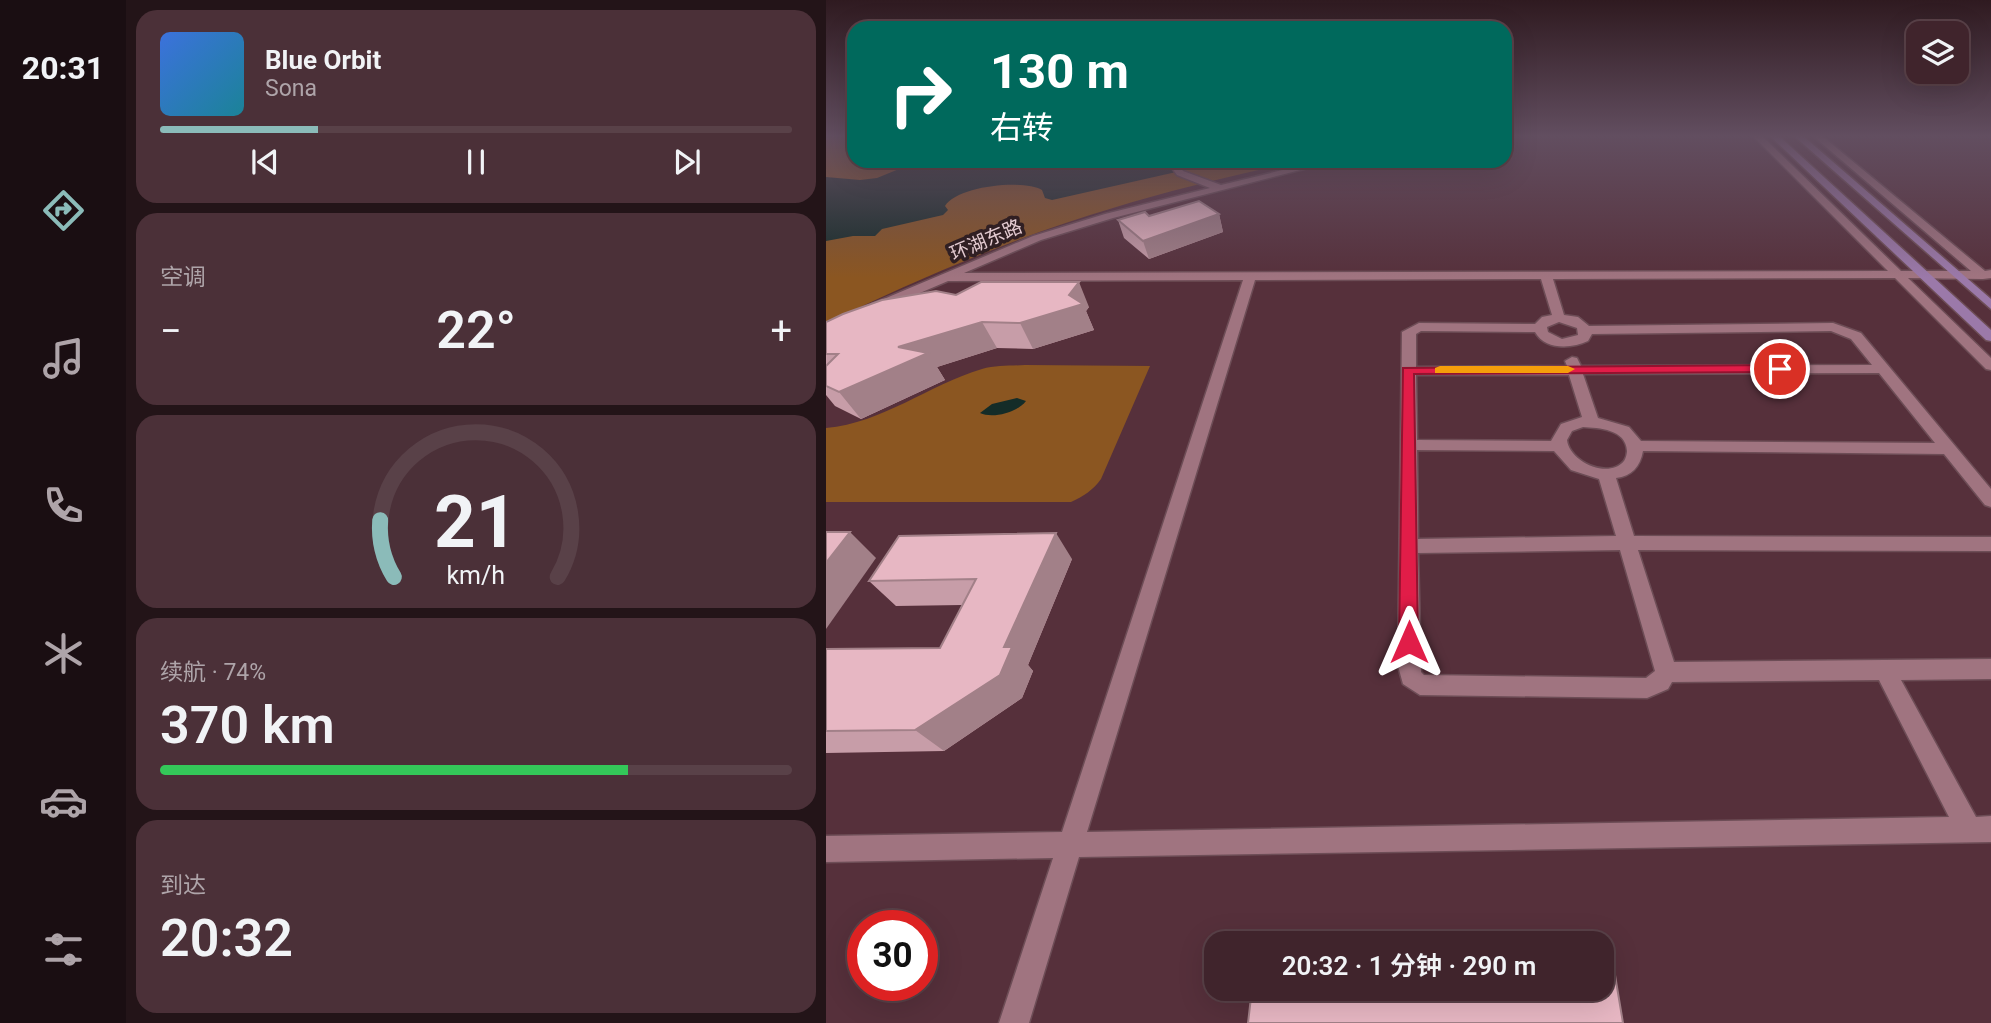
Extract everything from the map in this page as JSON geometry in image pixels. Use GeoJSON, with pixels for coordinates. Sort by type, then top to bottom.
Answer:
{"type":"FeatureCollection","features":[{"type":"Feature","properties":{"kind":"main road"},"geometry":{"type":"LineString","coordinates":[[1825,183],[1991,337]]}},
{"type":"Feature","properties":{"kind":"main road"},"geometry":{"type":"LineString","coordinates":[[1852,183],[1991,305]]}},
{"type":"Feature","properties":{"kind":"street"},"geometry":{"type":"LineString","coordinates":[[1205,183],[1219,188]]}},
{"type":"Feature","properties":{"kind":"street","name":"环湖东路"},"geometry":{"type":"LineString","coordinates":[[862,313],[1037,238],[1109,216],[1241,183]]}},
{"type":"Feature","properties":{"kind":"street"},"geometry":{"type":"LineString","coordinates":[[1805,183],[1991,366]]}},
{"type":"Feature","properties":{"kind":"street"},"geometry":{"type":"LineString","coordinates":[[1874,183],[1988,277]]}},
{"type":"Feature","properties":{"kind":"street"},"geometry":{"type":"LineString","coordinates":[[943,277],[1956,274],[1988,277]]}},
{"type":"Feature","properties":{"kind":"street"},"geometry":{"type":"LineString","coordinates":[[1546,275],[1559,318]]}},
{"type":"Feature","properties":{"kind":"street"},"geometry":{"type":"LineString","coordinates":[[1014,1023],[1250,276]]}},
{"type":"Feature","properties":{"kind":"street"},"geometry":{"type":"LineString","coordinates":[[1606,473],[1666,672],[1660,682],[1647,688],[1420,685],[1411,677],[1408,370],[1409,332],[1419,327],[1540,328],[1547,320],[1559,318],[1573,320],[1585,330],[1833,327],[1856,336],[1991,501]]}},
{"type":"Feature","properties":{"kind":"street"},"geometry":{"type":"LineString","coordinates":[[1540,328],[1546,337],[1566,343],[1579,341],[1585,330]]}},
{"type":"Feature","properties":{"kind":"street"},"geometry":{"type":"LineString","coordinates":[[1566,343],[1591,421]]}},
{"type":"Feature","properties":{"kind":"street"},"geometry":{"type":"LineString","coordinates":[[1408,370],[1883,369]]}},
{"type":"Feature","properties":{"kind":"street"},"geometry":{"type":"LineString","coordinates":[[1637,446],[1636,460],[1632,465],[1606,473],[1575,465],[1568,460],[1559,446],[1561,433],[1566,428],[1591,421],[1619,428],[1637,446],[1949,449]]}},
{"type":"Feature","properties":{"kind":"street"},"geometry":{"type":"LineString","coordinates":[[1408,445],[1559,446]]}},
{"type":"Feature","properties":{"kind":"street"},"geometry":{"type":"LineString","coordinates":[[1408,546],[1627,543],[1991,544]]}},
{"type":"Feature","properties":{"kind":"street"},"geometry":{"type":"LineString","coordinates":[[1666,672],[1991,669]]}},
{"type":"Feature","properties":{"kind":"street"},"geometry":{"type":"LineString","coordinates":[[826,849],[1980,829],[1885,670]]}},
{"type":"Feature","properties":{"kind":"shaded area"},"geometry":{"type":"Polygon","coordinates":[[[826,183],[1205,183],[1039,232],[967,260],[826,323],[826,183]]]}},
{"type":"Feature","properties":{"kind":"shaded area"},"geometry":{"type":"Polygon","coordinates":[[[826,183],[1129,183],[1052,200],[1045,198],[1042,190],[1033,187],[991,186],[952,199],[945,206],[948,210],[943,215],[882,229],[875,236],[853,236],[826,241],[826,183]]]}},
{"type":"Feature","properties":{"kind":"shaded area"},"geometry":{"type":"Polygon","coordinates":[[[1025,365],[1150,366],[1101,479],[1084,495],[1071,502],[826,502],[826,428],[867,419],[982,369],[1025,365]]]}},
{"type":"Feature","properties":{"kind":"shaded area"},"geometry":{"type":"Polygon","coordinates":[[[1017,398],[1026,401],[1011,411],[998,415],[980,413],[992,404],[1017,398]]]}},
{"type":"Feature","properties":{"kind":"building"},"geometry":{"type":"Polygon","coordinates":[[[1199,201],[1219,214],[1143,241],[1118,220],[1145,212],[1149,216],[1199,201]]]}},
{"type":"Feature","properties":{"kind":"building"},"geometry":{"type":"Polygon","coordinates":[[[981,282],[1079,282],[1069,295],[1083,304],[1020,323],[982,322],[898,347],[928,353],[839,392],[826,386],[826,366],[838,354],[826,354],[826,322],[882,300],[936,291],[956,295],[981,282]]]}},
{"type":"Feature","properties":{"kind":"building"},"geometry":{"type":"Polygon","coordinates":[[[826,532],[850,532],[826,563],[826,532]]]}},
{"type":"Feature","properties":{"kind":"building"},"geometry":{"type":"Polygon","coordinates":[[[1056,533],[1004,647],[1012,647],[1000,675],[915,730],[826,731],[826,649],[940,648],[976,579],[869,581],[899,536],[1056,533]]]}},
{"type":"Feature","properties":{"kind":"building"},"geometry":{"type":"Polygon","coordinates":[[[1614,969],[1623,1023],[1248,1023],[1251,1001],[1614,1001],[1614,969]]]}},
{"type":"Feature","properties":{"kind":"slow traffic"},"geometry":{"type":"LineString","coordinates":[[1440,370],[1568,369]]}},
{"type":"Feature","properties":{"kind":"route"},"geometry":{"type":"LineString","coordinates":[[1409,642],[1408,370],[1780,369]]}}]}
